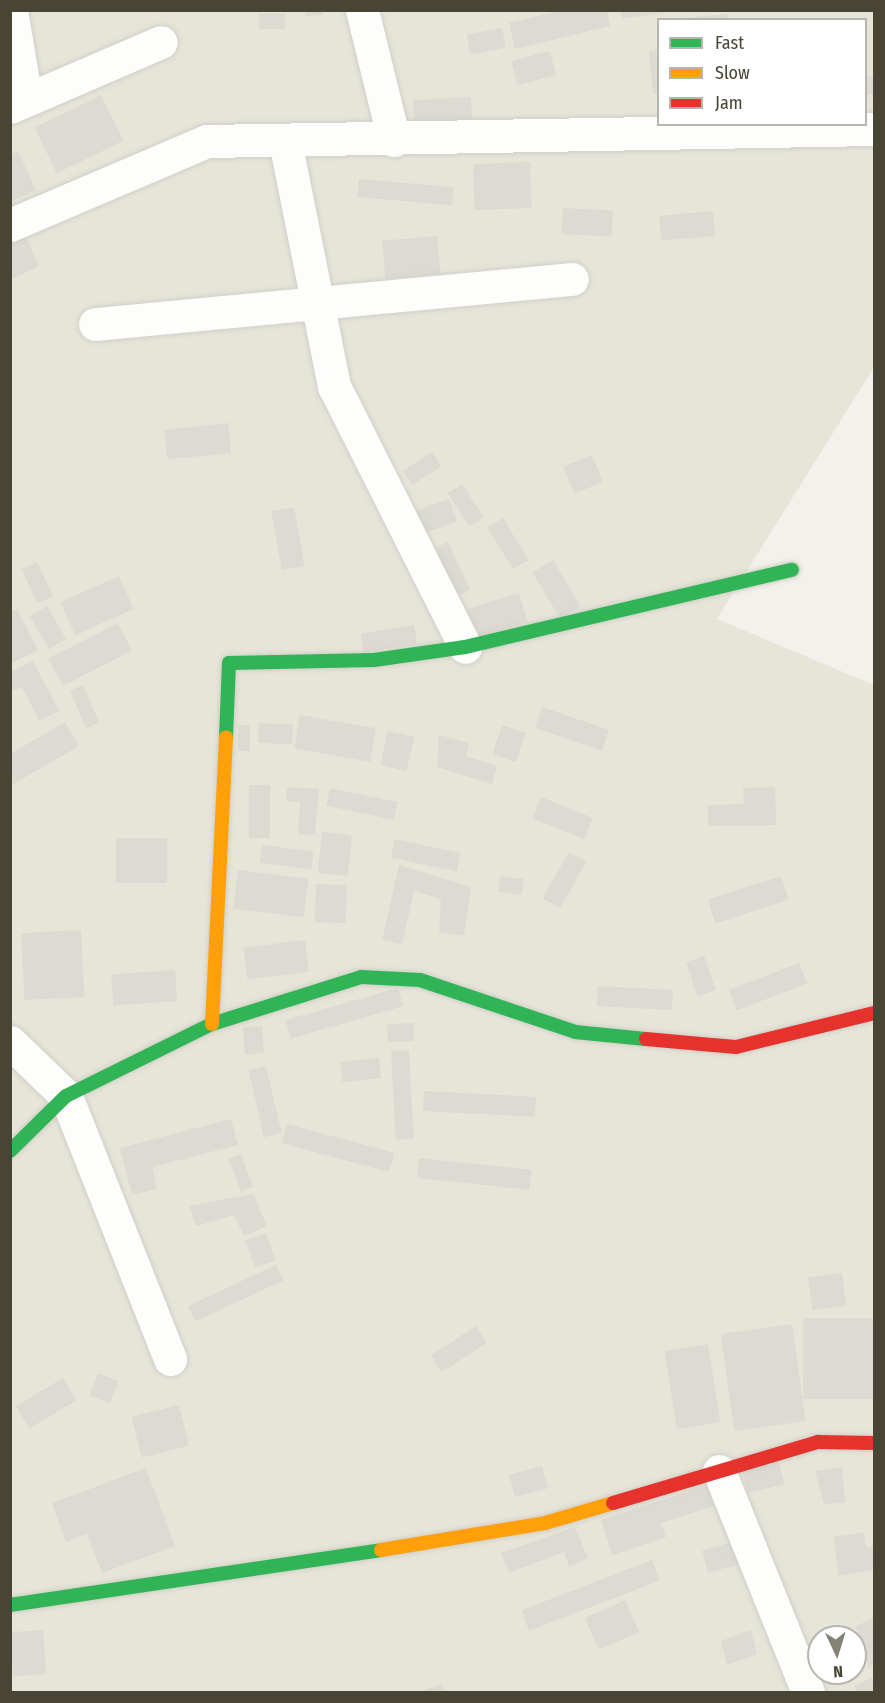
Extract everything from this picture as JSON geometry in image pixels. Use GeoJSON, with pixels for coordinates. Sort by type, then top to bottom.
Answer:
{"type":"FeatureCollection","features":[{"type":"Feature","properties":{"kind":"street"},"geometry":{"type":"LineString","coordinates":[[11,10],[18,104],[161,42]]}},
{"type":"Feature","properties":{"kind":"street"},"geometry":{"type":"LineString","coordinates":[[362,10],[393,140]]}},
{"type":"Feature","properties":{"kind":"street"},"geometry":{"type":"LineString","coordinates":[[10,225],[207,141],[393,140],[874,129]]}},
{"type":"Feature","properties":{"kind":"street"},"geometry":{"type":"LineString","coordinates":[[285,141],[334,387],[465,647]]}},
{"type":"Feature","properties":{"kind":"street"},"geometry":{"type":"LineString","coordinates":[[95,324],[572,279]]}},
{"type":"Feature","properties":{"kind":"street"},"geometry":{"type":"LineString","coordinates":[[212,1024],[229,663],[374,660],[465,647],[792,570]]}},
{"type":"Feature","properties":{"kind":"street"},"geometry":{"type":"LineString","coordinates":[[10,1151],[66,1096],[212,1024],[361,977],[420,980],[575,1032],[736,1047],[874,1013]]}},
{"type":"Feature","properties":{"kind":"street"},"geometry":{"type":"LineString","coordinates":[[10,1042],[66,1096],[170,1359]]}},
{"type":"Feature","properties":{"kind":"street"},"geometry":{"type":"LineString","coordinates":[[10,1605],[202,1580],[545,1523],[818,1442],[874,1443]]}},
{"type":"Feature","properties":{"kind":"street"},"geometry":{"type":"LineString","coordinates":[[719,1471],[808,1692]]}},
{"type":"Feature","properties":{"kind":"shaded area"},"geometry":{"type":"Polygon","coordinates":[[[11,11],[874,11],[874,367],[717,619],[874,685],[874,1692],[11,1692],[11,11]]]}},
{"type":"Feature","properties":{"kind":"building"},"geometry":{"type":"Polygon","coordinates":[[[305,10],[323,10],[323,15],[305,16],[305,10]]]}},
{"type":"Feature","properties":{"kind":"building"},"geometry":{"type":"Polygon","coordinates":[[[562,10],[607,10],[610,26],[515,49],[509,23],[562,10]]]}},
{"type":"Feature","properties":{"kind":"building"},"geometry":{"type":"Polygon","coordinates":[[[620,10],[669,10],[669,12],[622,19],[620,10]]]}},
{"type":"Feature","properties":{"kind":"building"},"geometry":{"type":"Polygon","coordinates":[[[259,13],[285,13],[285,29],[259,29],[259,13]]]}},
{"type":"Feature","properties":{"kind":"building"},"geometry":{"type":"Polygon","coordinates":[[[728,14],[728,18],[683,18],[728,14]]]}},
{"type":"Feature","properties":{"kind":"building"},"geometry":{"type":"Polygon","coordinates":[[[502,28],[506,48],[470,55],[467,35],[502,28]]]}},
{"type":"Feature","properties":{"kind":"building"},"geometry":{"type":"Polygon","coordinates":[[[657,50],[657,93],[653,94],[649,51],[657,50]]]}},
{"type":"Feature","properties":{"kind":"building"},"geometry":{"type":"Polygon","coordinates":[[[550,51],[556,75],[517,85],[511,61],[550,51]]]}},
{"type":"Feature","properties":{"kind":"building"},"geometry":{"type":"Polygon","coordinates":[[[867,76],[874,76],[874,95],[867,95],[867,76]]]}},
{"type":"Feature","properties":{"kind":"building"},"geometry":{"type":"Polygon","coordinates":[[[101,95],[123,141],[57,173],[34,127],[101,95]]]}},
{"type":"Feature","properties":{"kind":"building"},"geometry":{"type":"Polygon","coordinates":[[[471,97],[472,119],[414,122],[413,100],[471,97]]]}},
{"type":"Feature","properties":{"kind":"building"},"geometry":{"type":"Polygon","coordinates":[[[18,151],[36,190],[10,202],[10,155],[18,151]]]}},
{"type":"Feature","properties":{"kind":"building"},"geometry":{"type":"Polygon","coordinates":[[[530,162],[532,208],[475,210],[473,164],[530,162]]]}},
{"type":"Feature","properties":{"kind":"building"},"geometry":{"type":"Polygon","coordinates":[[[359,179],[454,187],[452,205],[357,197],[359,179]]]}},
{"type":"Feature","properties":{"kind":"building"},"geometry":{"type":"Polygon","coordinates":[[[563,208],[613,211],[612,237],[562,234],[563,208]]]}},
{"type":"Feature","properties":{"kind":"building"},"geometry":{"type":"Polygon","coordinates":[[[713,211],[715,236],[661,241],[659,216],[713,211]]]}},
{"type":"Feature","properties":{"kind":"building"},"geometry":{"type":"Polygon","coordinates":[[[23,231],[39,266],[10,280],[10,237],[23,231]]]}},
{"type":"Feature","properties":{"kind":"building"},"geometry":{"type":"Polygon","coordinates":[[[437,236],[440,274],[386,279],[382,241],[437,236]]]}},
{"type":"Feature","properties":{"kind":"building"},"geometry":{"type":"Polygon","coordinates":[[[228,423],[231,453],[167,460],[164,430],[228,423]]]}},
{"type":"Feature","properties":{"kind":"building"},"geometry":{"type":"Polygon","coordinates":[[[432,452],[441,466],[412,485],[403,471],[432,452]]]}},
{"type":"Feature","properties":{"kind":"building"},"geometry":{"type":"Polygon","coordinates":[[[592,455],[603,482],[574,494],[563,467],[592,455]]]}},
{"type":"Feature","properties":{"kind":"building"},"geometry":{"type":"Polygon","coordinates":[[[462,484],[484,518],[470,527],[448,493],[462,484]]]}},
{"type":"Feature","properties":{"kind":"building"},"geometry":{"type":"Polygon","coordinates":[[[449,499],[457,522],[420,534],[412,512],[449,499]]]}},
{"type":"Feature","properties":{"kind":"building"},"geometry":{"type":"Polygon","coordinates":[[[294,507],[304,566],[282,570],[271,511],[294,507]]]}},
{"type":"Feature","properties":{"kind":"building"},"geometry":{"type":"Polygon","coordinates":[[[503,518],[528,560],[513,569],[488,527],[503,518]]]}},
{"type":"Feature","properties":{"kind":"building"},"geometry":{"type":"Polygon","coordinates":[[[448,542],[470,590],[451,599],[429,551],[448,542]]]}},
{"type":"Feature","properties":{"kind":"building"},"geometry":{"type":"Polygon","coordinates":[[[553,560],[581,606],[560,619],[532,572],[553,560]]]}},
{"type":"Feature","properties":{"kind":"building"},"geometry":{"type":"Polygon","coordinates":[[[37,562],[53,596],[38,604],[22,569],[37,562]]]}},
{"type":"Feature","properties":{"kind":"building"},"geometry":{"type":"Polygon","coordinates":[[[119,576],[134,609],[75,635],[61,602],[119,576]]]}},
{"type":"Feature","properties":{"kind":"building"},"geometry":{"type":"Polygon","coordinates":[[[519,593],[528,622],[471,639],[463,610],[519,593]]]}},
{"type":"Feature","properties":{"kind":"building"},"geometry":{"type":"Polygon","coordinates":[[[47,606],[66,639],[49,649],[30,616],[47,606]]]}},
{"type":"Feature","properties":{"kind":"building"},"geometry":{"type":"Polygon","coordinates":[[[17,609],[38,650],[10,664],[10,613],[17,609]]]}},
{"type":"Feature","properties":{"kind":"building"},"geometry":{"type":"Polygon","coordinates":[[[118,623],[132,651],[63,686],[49,658],[118,623]]]}},
{"type":"Feature","properties":{"kind":"building"},"geometry":{"type":"Polygon","coordinates":[[[414,625],[417,644],[364,652],[361,633],[414,625]]]}},
{"type":"Feature","properties":{"kind":"building"},"geometry":{"type":"Polygon","coordinates":[[[33,661],[59,711],[39,721],[22,687],[10,692],[10,672],[33,661]]]}},
{"type":"Feature","properties":{"kind":"building"},"geometry":{"type":"Polygon","coordinates":[[[83,685],[99,723],[86,728],[70,690],[83,685]]]}},
{"type":"Feature","properties":{"kind":"building"},"geometry":{"type":"Polygon","coordinates":[[[542,707],[609,730],[602,751],[535,728],[542,707]]]}},
{"type":"Feature","properties":{"kind":"building"},"geometry":{"type":"Polygon","coordinates":[[[300,715],[376,728],[370,762],[294,748],[300,715]]]}},
{"type":"Feature","properties":{"kind":"building"},"geometry":{"type":"Polygon","coordinates":[[[65,722],[79,746],[10,786],[10,754],[65,722]]]}},
{"type":"Feature","properties":{"kind":"building"},"geometry":{"type":"Polygon","coordinates":[[[259,723],[293,724],[292,744],[258,743],[259,723]]]}},
{"type":"Feature","properties":{"kind":"building"},"geometry":{"type":"Polygon","coordinates":[[[238,725],[250,725],[250,751],[238,751],[238,725]]]}},
{"type":"Feature","properties":{"kind":"building"},"geometry":{"type":"Polygon","coordinates":[[[502,725],[526,733],[516,762],[492,754],[502,725]]]}},
{"type":"Feature","properties":{"kind":"building"},"geometry":{"type":"Polygon","coordinates":[[[388,731],[414,737],[406,771],[380,765],[388,731]]]}},
{"type":"Feature","properties":{"kind":"building"},"geometry":{"type":"Polygon","coordinates":[[[439,735],[469,743],[466,756],[497,766],[492,784],[437,767],[439,735]]]}},
{"type":"Feature","properties":{"kind":"building"},"geometry":{"type":"Polygon","coordinates":[[[249,785],[270,785],[270,838],[249,838],[249,785]]]}},
{"type":"Feature","properties":{"kind":"building"},"geometry":{"type":"Polygon","coordinates":[[[287,787],[319,789],[315,835],[298,834],[300,802],[286,801],[287,787]]]}},
{"type":"Feature","properties":{"kind":"building"},"geometry":{"type":"Polygon","coordinates":[[[775,787],[776,825],[708,826],[708,805],[744,804],[743,788],[775,787]]]}},
{"type":"Feature","properties":{"kind":"building"},"geometry":{"type":"Polygon","coordinates":[[[330,788],[397,802],[394,820],[326,806],[330,788]]]}},
{"type":"Feature","properties":{"kind":"building"},"geometry":{"type":"Polygon","coordinates":[[[541,797],[593,818],[584,839],[532,818],[541,797]]]}},
{"type":"Feature","properties":{"kind":"building"},"geometry":{"type":"Polygon","coordinates":[[[322,832],[352,835],[348,876],[318,873],[322,832]]]}},
{"type":"Feature","properties":{"kind":"building"},"geometry":{"type":"Polygon","coordinates":[[[116,838],[167,838],[167,883],[116,883],[116,838]]]}},
{"type":"Feature","properties":{"kind":"building"},"geometry":{"type":"Polygon","coordinates":[[[395,839],[461,853],[457,872],[391,858],[395,839]]]}},
{"type":"Feature","properties":{"kind":"building"},"geometry":{"type":"Polygon","coordinates":[[[262,845],[314,851],[311,869],[260,863],[262,845]]]}},
{"type":"Feature","properties":{"kind":"building"},"geometry":{"type":"Polygon","coordinates":[[[569,852],[586,862],[560,908],[542,898],[569,852]]]}},
{"type":"Feature","properties":{"kind":"building"},"geometry":{"type":"Polygon","coordinates":[[[399,865],[471,887],[464,936],[439,932],[441,899],[414,891],[402,944],[382,940],[399,865]]]}},
{"type":"Feature","properties":{"kind":"building"},"geometry":{"type":"Polygon","coordinates":[[[238,870],[308,879],[304,917],[233,909],[238,870]]]}},
{"type":"Feature","properties":{"kind":"building"},"geometry":{"type":"Polygon","coordinates":[[[500,876],[524,879],[522,895],[498,892],[500,876]]]}},
{"type":"Feature","properties":{"kind":"building"},"geometry":{"type":"Polygon","coordinates":[[[781,876],[789,900],[715,924],[708,900],[781,876]]]}},
{"type":"Feature","properties":{"kind":"building"},"geometry":{"type":"Polygon","coordinates":[[[316,884],[347,885],[346,923],[315,922],[316,884]]]}},
{"type":"Feature","properties":{"kind":"building"},"geometry":{"type":"Polygon","coordinates":[[[81,930],[85,997],[25,1000],[21,933],[81,930]]]}},
{"type":"Feature","properties":{"kind":"building"},"geometry":{"type":"Polygon","coordinates":[[[305,940],[309,972],[247,979],[243,948],[305,940]]]}},
{"type":"Feature","properties":{"kind":"building"},"geometry":{"type":"Polygon","coordinates":[[[704,956],[716,990],[698,996],[686,962],[704,956]]]}},
{"type":"Feature","properties":{"kind":"building"},"geometry":{"type":"Polygon","coordinates":[[[799,963],[807,984],[737,1010],[729,990],[799,963]]]}},
{"type":"Feature","properties":{"kind":"building"},"geometry":{"type":"Polygon","coordinates":[[[175,970],[177,1001],[113,1005],[111,974],[175,970]]]}},
{"type":"Feature","properties":{"kind":"building"},"geometry":{"type":"Polygon","coordinates":[[[598,986],[673,990],[672,1010],[597,1006],[598,986]]]}},
{"type":"Feature","properties":{"kind":"building"},"geometry":{"type":"Polygon","coordinates":[[[398,988],[403,1006],[291,1039],[286,1020],[398,988]]]}},
{"type":"Feature","properties":{"kind":"building"},"geometry":{"type":"Polygon","coordinates":[[[413,1023],[414,1041],[388,1042],[387,1024],[413,1023]]]}},
{"type":"Feature","properties":{"kind":"building"},"geometry":{"type":"Polygon","coordinates":[[[262,1026],[264,1053],[245,1054],[243,1027],[262,1026]]]}},
{"type":"Feature","properties":{"kind":"building"},"geometry":{"type":"Polygon","coordinates":[[[409,1050],[414,1139],[396,1140],[391,1051],[409,1050]]]}},
{"type":"Feature","properties":{"kind":"building"},"geometry":{"type":"Polygon","coordinates":[[[379,1058],[381,1078],[342,1082],[340,1062],[379,1058]]]}},
{"type":"Feature","properties":{"kind":"building"},"geometry":{"type":"Polygon","coordinates":[[[266,1066],[282,1133],[264,1137],[248,1070],[266,1066]]]}},
{"type":"Feature","properties":{"kind":"building"},"geometry":{"type":"Polygon","coordinates":[[[424,1091],[536,1097],[535,1117],[423,1111],[424,1091]]]}},
{"type":"Feature","properties":{"kind":"building"},"geometry":{"type":"Polygon","coordinates":[[[231,1119],[238,1145],[152,1167],[157,1189],[132,1195],[120,1148],[231,1119]]]}},
{"type":"Feature","properties":{"kind":"building"},"geometry":{"type":"Polygon","coordinates":[[[287,1124],[394,1153],[389,1172],[282,1143],[287,1124]]]}},
{"type":"Feature","properties":{"kind":"building"},"geometry":{"type":"Polygon","coordinates":[[[241,1154],[253,1187],[241,1191],[229,1158],[241,1154]]]}},
{"type":"Feature","properties":{"kind":"building"},"geometry":{"type":"Polygon","coordinates":[[[419,1158],[531,1170],[529,1190],[417,1178],[419,1158]]]}},
{"type":"Feature","properties":{"kind":"building"},"geometry":{"type":"Polygon","coordinates":[[[253,1194],[267,1226],[244,1236],[234,1215],[196,1226],[189,1206],[253,1194]]]}},
{"type":"Feature","properties":{"kind":"building"},"geometry":{"type":"Polygon","coordinates":[[[266,1233],[276,1260],[255,1268],[245,1241],[266,1233]]]}},
{"type":"Feature","properties":{"kind":"building"},"geometry":{"type":"Polygon","coordinates":[[[276,1265],[283,1280],[195,1321],[188,1306],[276,1265]]]}},
{"type":"Feature","properties":{"kind":"building"},"geometry":{"type":"Polygon","coordinates":[[[842,1273],[846,1306],[812,1310],[808,1277],[842,1273]]]}},
{"type":"Feature","properties":{"kind":"building"},"geometry":{"type":"Polygon","coordinates":[[[803,1318],[874,1318],[874,1399],[803,1399],[803,1318]]]}},
{"type":"Feature","properties":{"kind":"building"},"geometry":{"type":"Polygon","coordinates":[[[792,1324],[806,1421],[734,1431],[721,1334],[792,1324]]]}},
{"type":"Feature","properties":{"kind":"building"},"geometry":{"type":"Polygon","coordinates":[[[476,1326],[487,1343],[442,1372],[431,1355],[476,1326]]]}},
{"type":"Feature","properties":{"kind":"building"},"geometry":{"type":"Polygon","coordinates":[[[708,1344],[720,1422],[677,1429],[665,1351],[708,1344]]]}},
{"type":"Feature","properties":{"kind":"building"},"geometry":{"type":"Polygon","coordinates":[[[98,1373],[119,1381],[110,1403],[89,1395],[98,1373]]]}},
{"type":"Feature","properties":{"kind":"building"},"geometry":{"type":"Polygon","coordinates":[[[63,1378],[76,1400],[29,1429],[16,1406],[63,1378]]]}},
{"type":"Feature","properties":{"kind":"building"},"geometry":{"type":"Polygon","coordinates":[[[179,1405],[189,1446],[142,1458],[131,1417],[179,1405]]]}},
{"type":"Feature","properties":{"kind":"building"},"geometry":{"type":"Polygon","coordinates":[[[779,1462],[784,1484],[748,1493],[743,1470],[779,1462]]]}},
{"type":"Feature","properties":{"kind":"building"},"geometry":{"type":"Polygon","coordinates":[[[542,1466],[548,1488],[515,1497],[509,1475],[542,1466]]]}},
{"type":"Feature","properties":{"kind":"building"},"geometry":{"type":"Polygon","coordinates":[[[842,1467],[845,1503],[824,1504],[815,1471],[842,1467]]]}},
{"type":"Feature","properties":{"kind":"building"},"geometry":{"type":"Polygon","coordinates":[[[146,1468],[175,1546],[102,1573],[87,1534],[66,1542],[52,1503],[146,1468]]]}},
{"type":"Feature","properties":{"kind":"building"},"geometry":{"type":"Polygon","coordinates":[[[708,1485],[714,1506],[661,1523],[666,1537],[612,1555],[601,1520],[708,1485]]]}},
{"type":"Feature","properties":{"kind":"building"},"geometry":{"type":"Polygon","coordinates":[[[575,1527],[588,1558],[569,1567],[564,1552],[509,1573],[501,1553],[575,1527]]]}},
{"type":"Feature","properties":{"kind":"building"},"geometry":{"type":"Polygon","coordinates":[[[864,1532],[866,1548],[874,1546],[874,1570],[838,1576],[834,1537],[864,1532]]]}},
{"type":"Feature","properties":{"kind":"building"},"geometry":{"type":"Polygon","coordinates":[[[737,1541],[743,1563],[708,1573],[702,1550],[737,1541]]]}},
{"type":"Feature","properties":{"kind":"building"},"geometry":{"type":"Polygon","coordinates":[[[652,1560],[660,1581],[529,1631],[521,1610],[652,1560]]]}},
{"type":"Feature","properties":{"kind":"building"},"geometry":{"type":"Polygon","coordinates":[[[625,1600],[639,1632],[599,1650],[585,1618],[625,1600]]]}},
{"type":"Feature","properties":{"kind":"building"},"geometry":{"type":"Polygon","coordinates":[[[874,1618],[874,1665],[869,1668],[867,1625],[858,1625],[874,1618]]]}},
{"type":"Feature","properties":{"kind":"building"},"geometry":{"type":"Polygon","coordinates":[[[43,1630],[46,1674],[13,1676],[10,1632],[43,1630]]]}},
{"type":"Feature","properties":{"kind":"building"},"geometry":{"type":"Polygon","coordinates":[[[751,1630],[757,1654],[727,1665],[721,1641],[751,1630]]]}},
{"type":"Feature","properties":{"kind":"building"},"geometry":{"type":"Polygon","coordinates":[[[874,1677],[874,1692],[857,1692],[854,1686],[867,1685],[867,1680],[874,1677]]]}},
{"type":"Feature","properties":{"kind":"building"},"geometry":{"type":"Polygon","coordinates":[[[442,1684],[445,1692],[419,1692],[442,1684]]]}},
{"type":"Feature","properties":{"kind":"traffic: fast"},"geometry":{"type":"LineString","coordinates":[[226,737],[229,663],[374,660],[465,647],[792,570]]}},
{"type":"Feature","properties":{"kind":"traffic: fast"},"geometry":{"type":"LineString","coordinates":[[10,1151],[66,1096],[212,1024],[361,977],[420,980],[575,1032],[646,1039]]}},
{"type":"Feature","properties":{"kind":"traffic: fast"},"geometry":{"type":"LineString","coordinates":[[10,1605],[381,1550]]}},
{"type":"Feature","properties":{"kind":"traffic: slow"},"geometry":{"type":"LineString","coordinates":[[212,1024],[226,737]]}},
{"type":"Feature","properties":{"kind":"traffic: slow"},"geometry":{"type":"LineString","coordinates":[[381,1550],[545,1523],[613,1503]]}},
{"type":"Feature","properties":{"kind":"traffic: jam"},"geometry":{"type":"LineString","coordinates":[[646,1039],[736,1047],[874,1013]]}},
{"type":"Feature","properties":{"kind":"traffic: jam"},"geometry":{"type":"LineString","coordinates":[[613,1503],[818,1442],[874,1443]]}}]}
